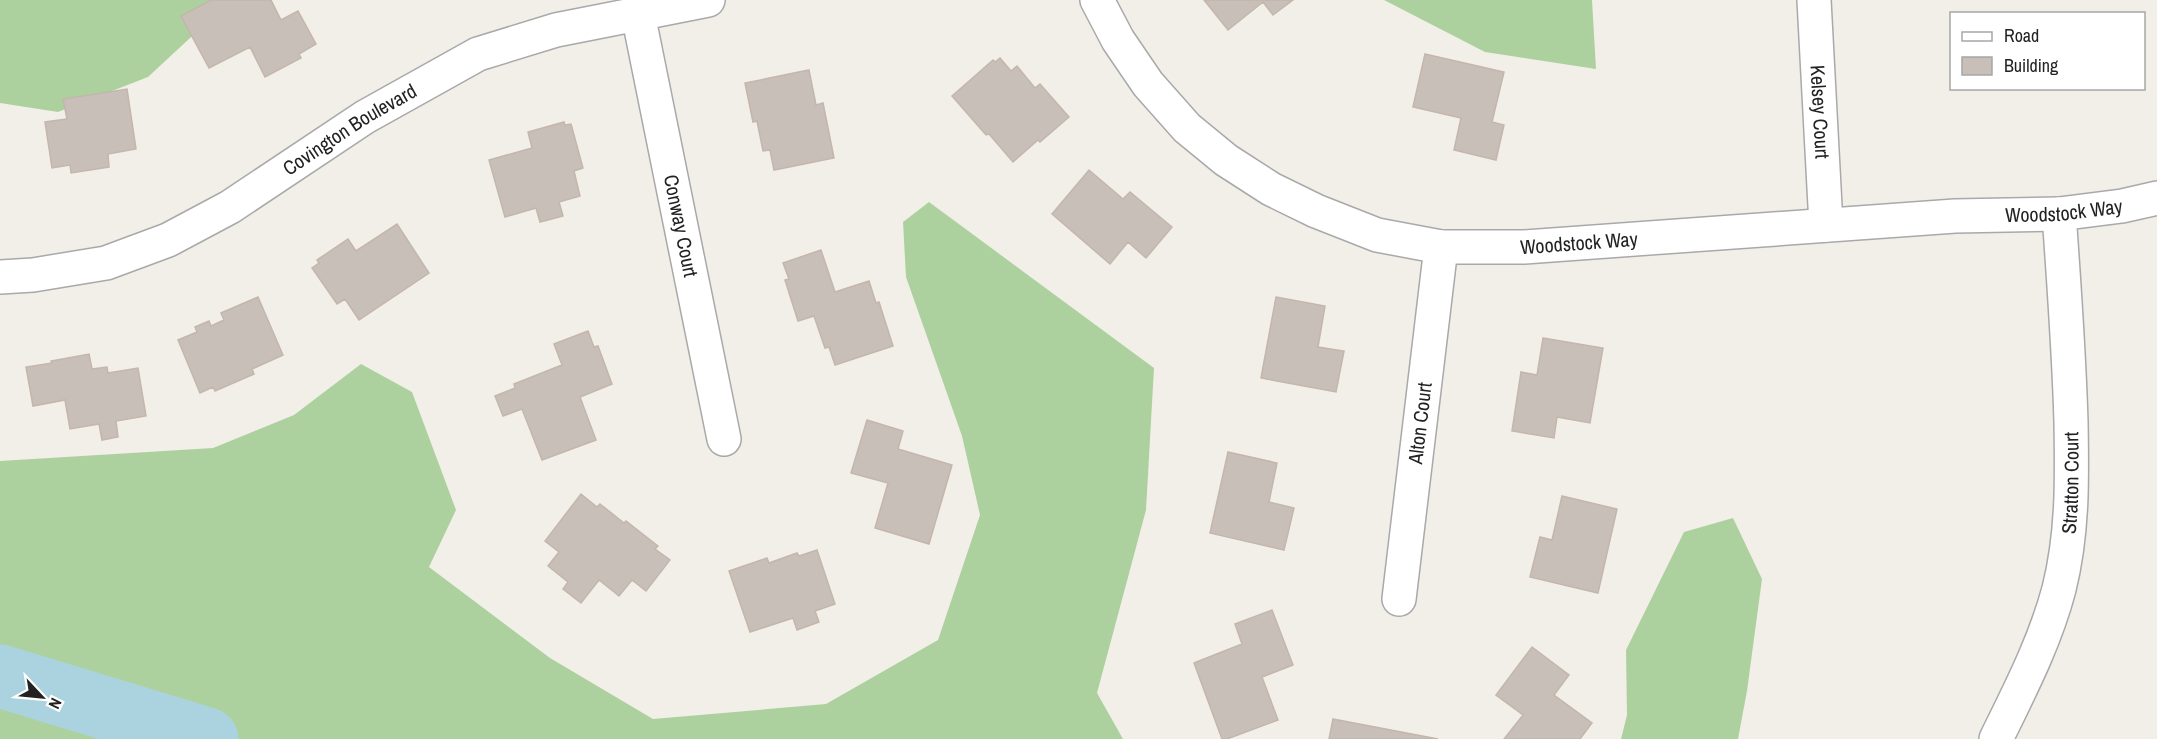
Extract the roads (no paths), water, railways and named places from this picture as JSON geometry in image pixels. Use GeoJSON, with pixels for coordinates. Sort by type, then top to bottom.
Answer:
{"type":"FeatureCollection","features":[{"type":"Feature","properties":{"kind":"street","name":"Covington Boulevard"},"geometry":{"type":"LineString","coordinates":[[0,277],[33,275],[106,263],[168,240],[230,207],[364,117],[478,54],[556,30],[708,0]]}},
{"type":"Feature","properties":{"kind":"street","name":"Woodstock Way"},"geometry":{"type":"LineString","coordinates":[[1097,0],[1118,40],[1148,84],[1187,128],[1226,160],[1271,189],[1316,211],[1377,235],[1441,248],[1524,247],[1955,216],[2059,214],[2122,206],[2157,198]]}},
{"type":"Feature","properties":{"kind":"street","name":"Kelsey Court"},"geometry":{"type":"LineString","coordinates":[[1814,0],[1826,225]]}},
{"type":"Feature","properties":{"kind":"street","name":"Conway Court"},"geometry":{"type":"LineString","coordinates":[[638,14],[724,439]]}},
{"type":"Feature","properties":{"kind":"street","name":"Stratton Court"},"geometry":{"type":"LineString","coordinates":[[1995,739],[2020,691],[2043,638],[2059,588],[2071,524],[2069,351],[2059,214]]}},
{"type":"Feature","properties":{"kind":"street","name":"Alton Court"},"geometry":{"type":"LineString","coordinates":[[1399,599],[1441,248]]}},
{"type":"Feature","properties":{"kind":"waterway"},"geometry":{"type":"LineString","coordinates":[[0,676],[207,739]]}}]}
